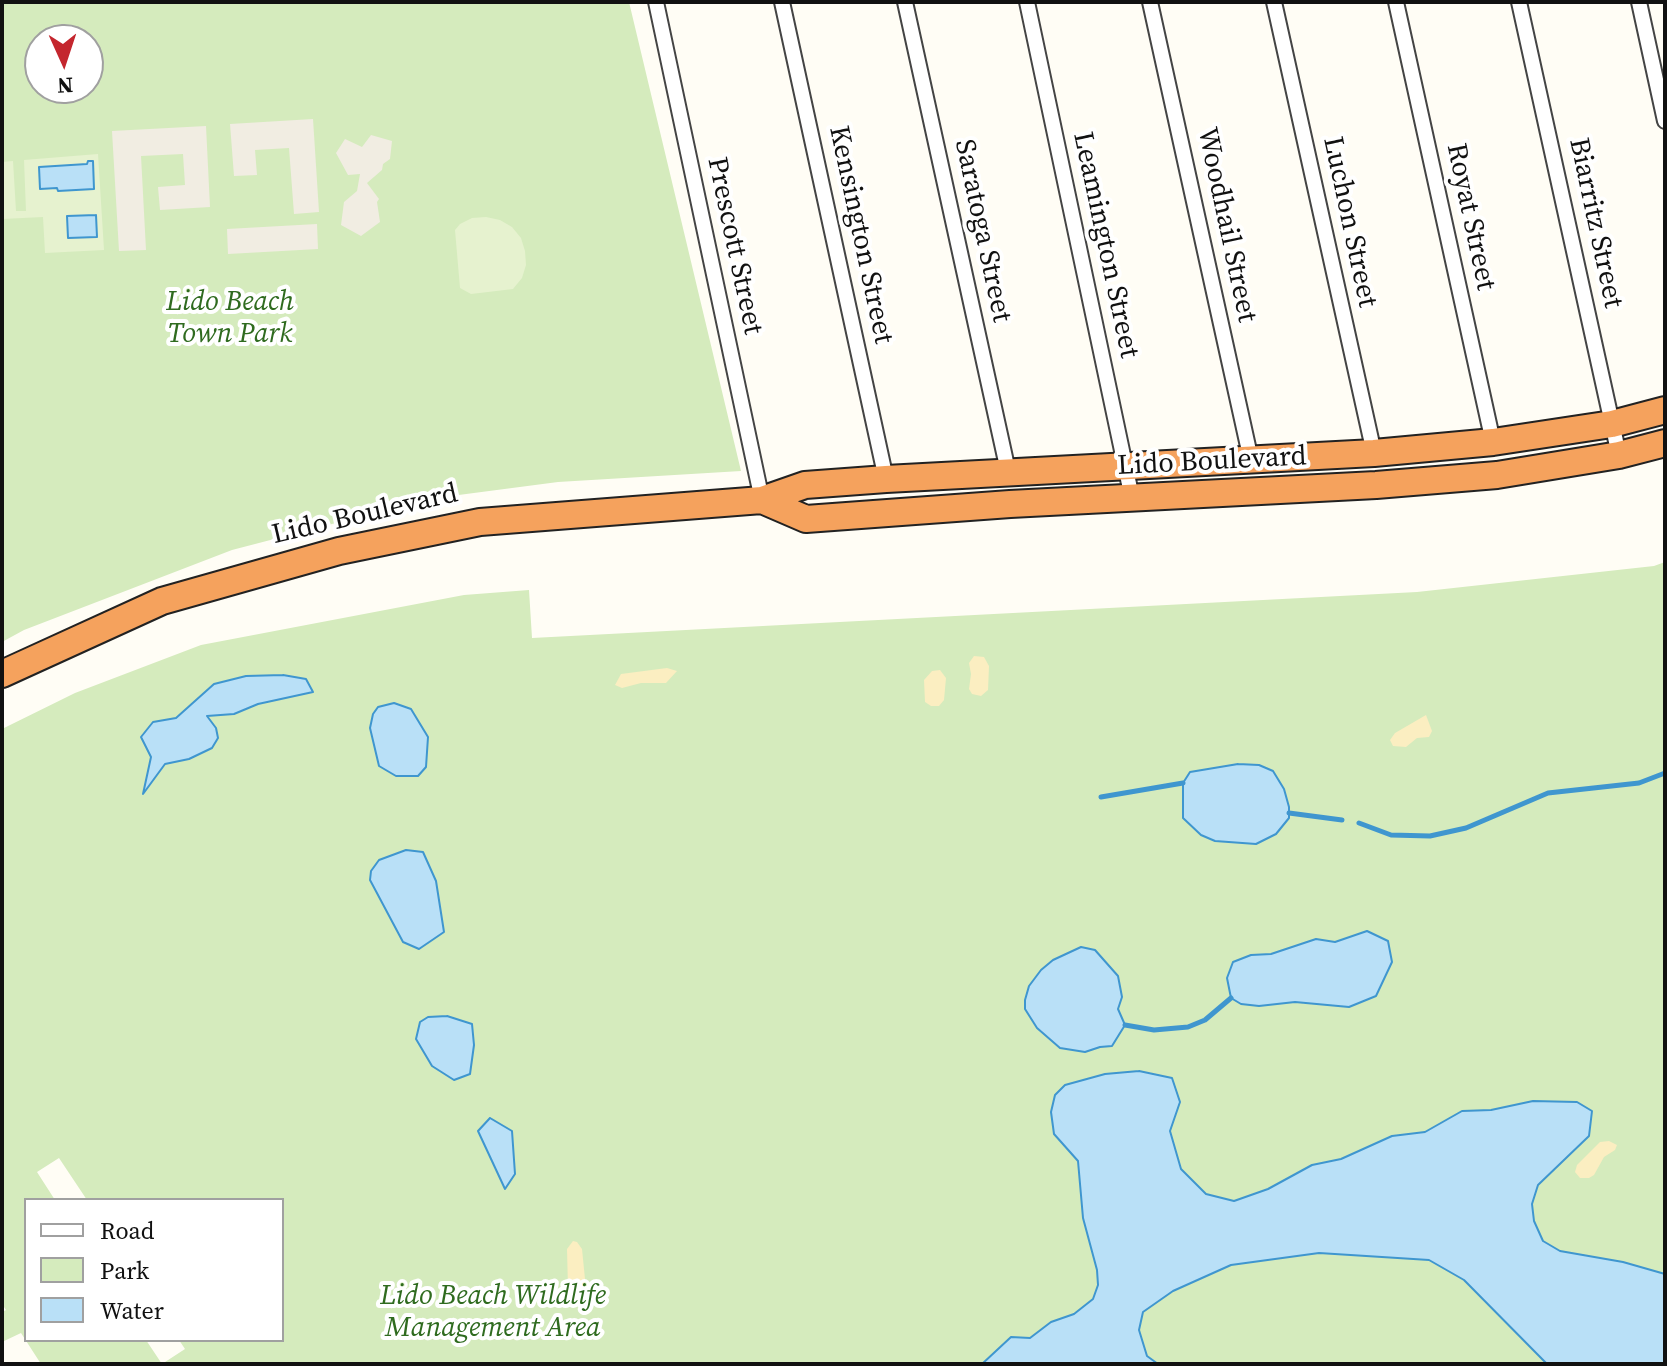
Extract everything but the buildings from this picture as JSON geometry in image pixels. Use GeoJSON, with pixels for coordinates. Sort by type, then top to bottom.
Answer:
{"type":"FeatureCollection","features":[{"type":"Feature","properties":{"kind":"highway","name":"Lido Boulevard"},"geometry":{"type":"LineString","coordinates":[[2,674],[162,601],[339,551],[480,522],[762,500],[805,485],[1008,471],[1374,453],[1493,442],[1612,424],[1665,410]]}},
{"type":"Feature","properties":{"kind":"highway","name":"Lido Boulevard"},"geometry":{"type":"LineString","coordinates":[[762,500],[806,519],[889,511],[1391,484],[1497,475],[1619,455],[1665,443]]}},
{"type":"Feature","properties":{"kind":"street","name":"Prescott Street"},"geometry":{"type":"LineString","coordinates":[[656,2],[762,500]]}},
{"type":"Feature","properties":{"kind":"street","name":"Kensington Street"},"geometry":{"type":"LineString","coordinates":[[782,2],[886,479]]}},
{"type":"Feature","properties":{"kind":"street","name":"Saratoga Street"},"geometry":{"type":"LineString","coordinates":[[905,2],[1008,471]]}},
{"type":"Feature","properties":{"kind":"street","name":"Leamington Street"},"geometry":{"type":"LineString","coordinates":[[1027,2],[1132,498]]}},
{"type":"Feature","properties":{"kind":"street","name":"Woodhail Street"},"geometry":{"type":"LineString","coordinates":[[1150,2],[1251,460]]}},
{"type":"Feature","properties":{"kind":"street","name":"Luchon Street"},"geometry":{"type":"LineString","coordinates":[[1274,2],[1374,453]]}},
{"type":"Feature","properties":{"kind":"street","name":"Royat Street"},"geometry":{"type":"LineString","coordinates":[[1396,2],[1493,442]]}},
{"type":"Feature","properties":{"kind":"street","name":"Biarritz Street"},"geometry":{"type":"LineString","coordinates":[[1519,2],[1619,455]]}},
{"type":"Feature","properties":{"kind":"street"},"geometry":{"type":"LineString","coordinates":[[1639,2],[1665,121]]}},
{"type":"Feature","properties":{"kind":"green space","name":"Lido Beach Town Park"},"geometry":{"type":"Polygon","coordinates":[[[2,2],[629,2],[741,471],[558,482],[428,499],[232,550],[24,630],[2,642],[2,2]]]}},
{"type":"Feature","properties":{"kind":"green space"},"geometry":{"type":"Polygon","coordinates":[[[98,154],[104,250],[45,253],[43,217],[2,219],[2,162],[13,161],[16,211],[26,211],[24,160],[98,154]]]}},
{"type":"Feature","properties":{"kind":"green space"},"geometry":{"type":"Polygon","coordinates":[[[486,217],[512,227],[521,238],[526,265],[522,278],[513,289],[471,294],[460,288],[455,230],[472,218],[486,217]]]}},
{"type":"Feature","properties":{"kind":"green space","name":"Lido Beach Wildlife Management Area"},"geometry":{"type":"Polygon","coordinates":[[[1665,562],[1665,1364],[162,1364],[185,1349],[180,1342],[284,1342],[284,1198],[86,1198],[59,1158],[37,1172],[54,1198],[24,1198],[24,1338],[21,1333],[2,1342],[2,1312],[6,1310],[2,1304],[2,729],[75,693],[201,645],[464,595],[529,590],[532,638],[1417,592],[1654,566],[1665,562]]]}},
{"type":"Feature","properties":{"kind":"green space"},"geometry":{"type":"Polygon","coordinates":[[[27,1342],[147,1342],[162,1364],[41,1364],[27,1342]]]}},
{"type":"Feature","properties":{"kind":"sand"},"geometry":{"type":"Polygon","coordinates":[[[974,656],[984,657],[989,666],[988,690],[981,696],[972,694],[969,689],[969,663],[974,656]]]}},
{"type":"Feature","properties":{"kind":"sand"},"geometry":{"type":"Polygon","coordinates":[[[667,668],[677,671],[666,683],[641,683],[622,688],[615,685],[621,674],[667,668]]]}},
{"type":"Feature","properties":{"kind":"sand"},"geometry":{"type":"Polygon","coordinates":[[[940,670],[946,678],[944,700],[939,706],[931,706],[925,702],[924,680],[932,671],[940,670]]]}},
{"type":"Feature","properties":{"kind":"sand"},"geometry":{"type":"Polygon","coordinates":[[[1426,715],[1432,731],[1429,737],[1417,738],[1406,747],[1393,746],[1390,740],[1395,733],[1426,715]]]}},
{"type":"Feature","properties":{"kind":"sand"},"geometry":{"type":"Polygon","coordinates":[[[1609,1141],[1617,1145],[1615,1150],[1604,1157],[1594,1175],[1580,1178],[1575,1172],[1577,1165],[1600,1142],[1609,1141]]]}},
{"type":"Feature","properties":{"kind":"sand"},"geometry":{"type":"Polygon","coordinates":[[[573,1241],[582,1249],[585,1279],[584,1291],[577,1296],[568,1288],[567,1249],[573,1241]]]}},
{"type":"Feature","properties":{"kind":"shaded area"},"geometry":{"type":"Polygon","coordinates":[[[313,119],[319,212],[294,214],[289,148],[255,150],[257,175],[234,176],[230,124],[313,119]]]}},
{"type":"Feature","properties":{"kind":"shaded area"},"geometry":{"type":"Polygon","coordinates":[[[206,126],[210,207],[160,210],[158,187],[185,185],[183,154],[141,156],[146,250],[119,251],[112,131],[206,126]]]}},
{"type":"Feature","properties":{"kind":"shaded area"},"geometry":{"type":"Polygon","coordinates":[[[371,135],[392,141],[390,159],[367,183],[379,199],[380,222],[361,236],[341,225],[344,202],[357,191],[360,174],[348,175],[336,153],[345,139],[362,147],[371,135]]]}},
{"type":"Feature","properties":{"kind":"shaded area"},"geometry":{"type":"Polygon","coordinates":[[[317,224],[318,249],[228,254],[227,229],[317,224]]]}},
{"type":"Feature","properties":{"kind":"water"},"geometry":{"type":"Polygon","coordinates":[[[93,161],[94,189],[40,189],[39,167],[87,164],[93,161]]]}},
{"type":"Feature","properties":{"kind":"water"},"geometry":{"type":"Polygon","coordinates":[[[96,215],[97,237],[68,238],[67,216],[96,215]]]}},
{"type":"Feature","properties":{"kind":"water"},"geometry":{"type":"Polygon","coordinates":[[[283,675],[306,679],[313,692],[258,704],[234,714],[207,716],[216,728],[218,738],[212,748],[189,759],[165,764],[143,794],[151,757],[141,737],[153,722],[176,718],[214,684],[246,676],[283,675]]]}},
{"type":"Feature","properties":{"kind":"water"},"geometry":{"type":"Polygon","coordinates":[[[394,703],[411,709],[428,737],[426,767],[418,776],[396,776],[379,766],[370,728],[373,714],[378,707],[394,703]]]}},
{"type":"Feature","properties":{"kind":"water"},"geometry":{"type":"Polygon","coordinates":[[[1238,764],[1259,765],[1273,771],[1284,789],[1289,807],[1289,818],[1276,834],[1256,844],[1215,841],[1201,835],[1183,818],[1183,783],[1190,772],[1238,764]]]}},
{"type":"Feature","properties":{"kind":"water"},"geometry":{"type":"Polygon","coordinates":[[[406,850],[423,852],[436,881],[444,932],[419,949],[403,942],[370,880],[371,871],[379,860],[406,850]]]}},
{"type":"Feature","properties":{"kind":"water"},"geometry":{"type":"Polygon","coordinates":[[[1367,931],[1388,941],[1392,962],[1376,996],[1349,1007],[1295,1002],[1259,1006],[1241,1004],[1231,998],[1227,978],[1233,962],[1251,955],[1271,954],[1316,939],[1335,942],[1367,931]]]}},
{"type":"Feature","properties":{"kind":"water"},"geometry":{"type":"Polygon","coordinates":[[[1081,947],[1095,950],[1118,976],[1122,997],[1118,1009],[1125,1025],[1112,1046],[1085,1052],[1060,1048],[1037,1028],[1025,1009],[1029,986],[1041,970],[1053,960],[1081,947]]]}},
{"type":"Feature","properties":{"kind":"water"},"geometry":{"type":"Polygon","coordinates":[[[447,1016],[472,1024],[474,1045],[470,1074],[454,1080],[432,1066],[416,1039],[420,1022],[428,1017],[447,1016]]]}},
{"type":"Feature","properties":{"kind":"water"},"geometry":{"type":"Polygon","coordinates":[[[1139,1071],[1172,1078],[1180,1102],[1170,1131],[1181,1169],[1206,1194],[1234,1201],[1268,1189],[1312,1165],[1341,1159],[1392,1136],[1425,1132],[1462,1111],[1491,1110],[1533,1101],[1577,1102],[1592,1111],[1589,1136],[1538,1185],[1532,1204],[1534,1221],[1543,1241],[1560,1251],[1623,1262],[1665,1274],[1665,1364],[1547,1364],[1464,1280],[1429,1260],[1319,1253],[1231,1265],[1173,1291],[1143,1312],[1139,1330],[1147,1356],[1158,1364],[982,1364],[1011,1337],[1030,1338],[1051,1322],[1074,1314],[1093,1299],[1098,1285],[1097,1270],[1083,1218],[1078,1161],[1054,1134],[1051,1112],[1055,1095],[1065,1085],[1105,1074],[1139,1071]]]}},
{"type":"Feature","properties":{"kind":"water"},"geometry":{"type":"Polygon","coordinates":[[[490,1118],[512,1131],[515,1174],[505,1189],[478,1131],[490,1118]]]}},
{"type":"Feature","properties":{"kind":"waterway"},"geometry":{"type":"LineString","coordinates":[[1359,823],[1391,835],[1430,836],[1466,828],[1548,793],[1639,783],[1665,773]]}},
{"type":"Feature","properties":{"kind":"waterway"},"geometry":{"type":"LineString","coordinates":[[1101,797],[1183,783]]}},
{"type":"Feature","properties":{"kind":"waterway"},"geometry":{"type":"LineString","coordinates":[[1289,813],[1342,820]]}},
{"type":"Feature","properties":{"kind":"waterway"},"geometry":{"type":"LineString","coordinates":[[1125,1025],[1154,1030],[1188,1027],[1205,1020],[1231,998]]}}]}
